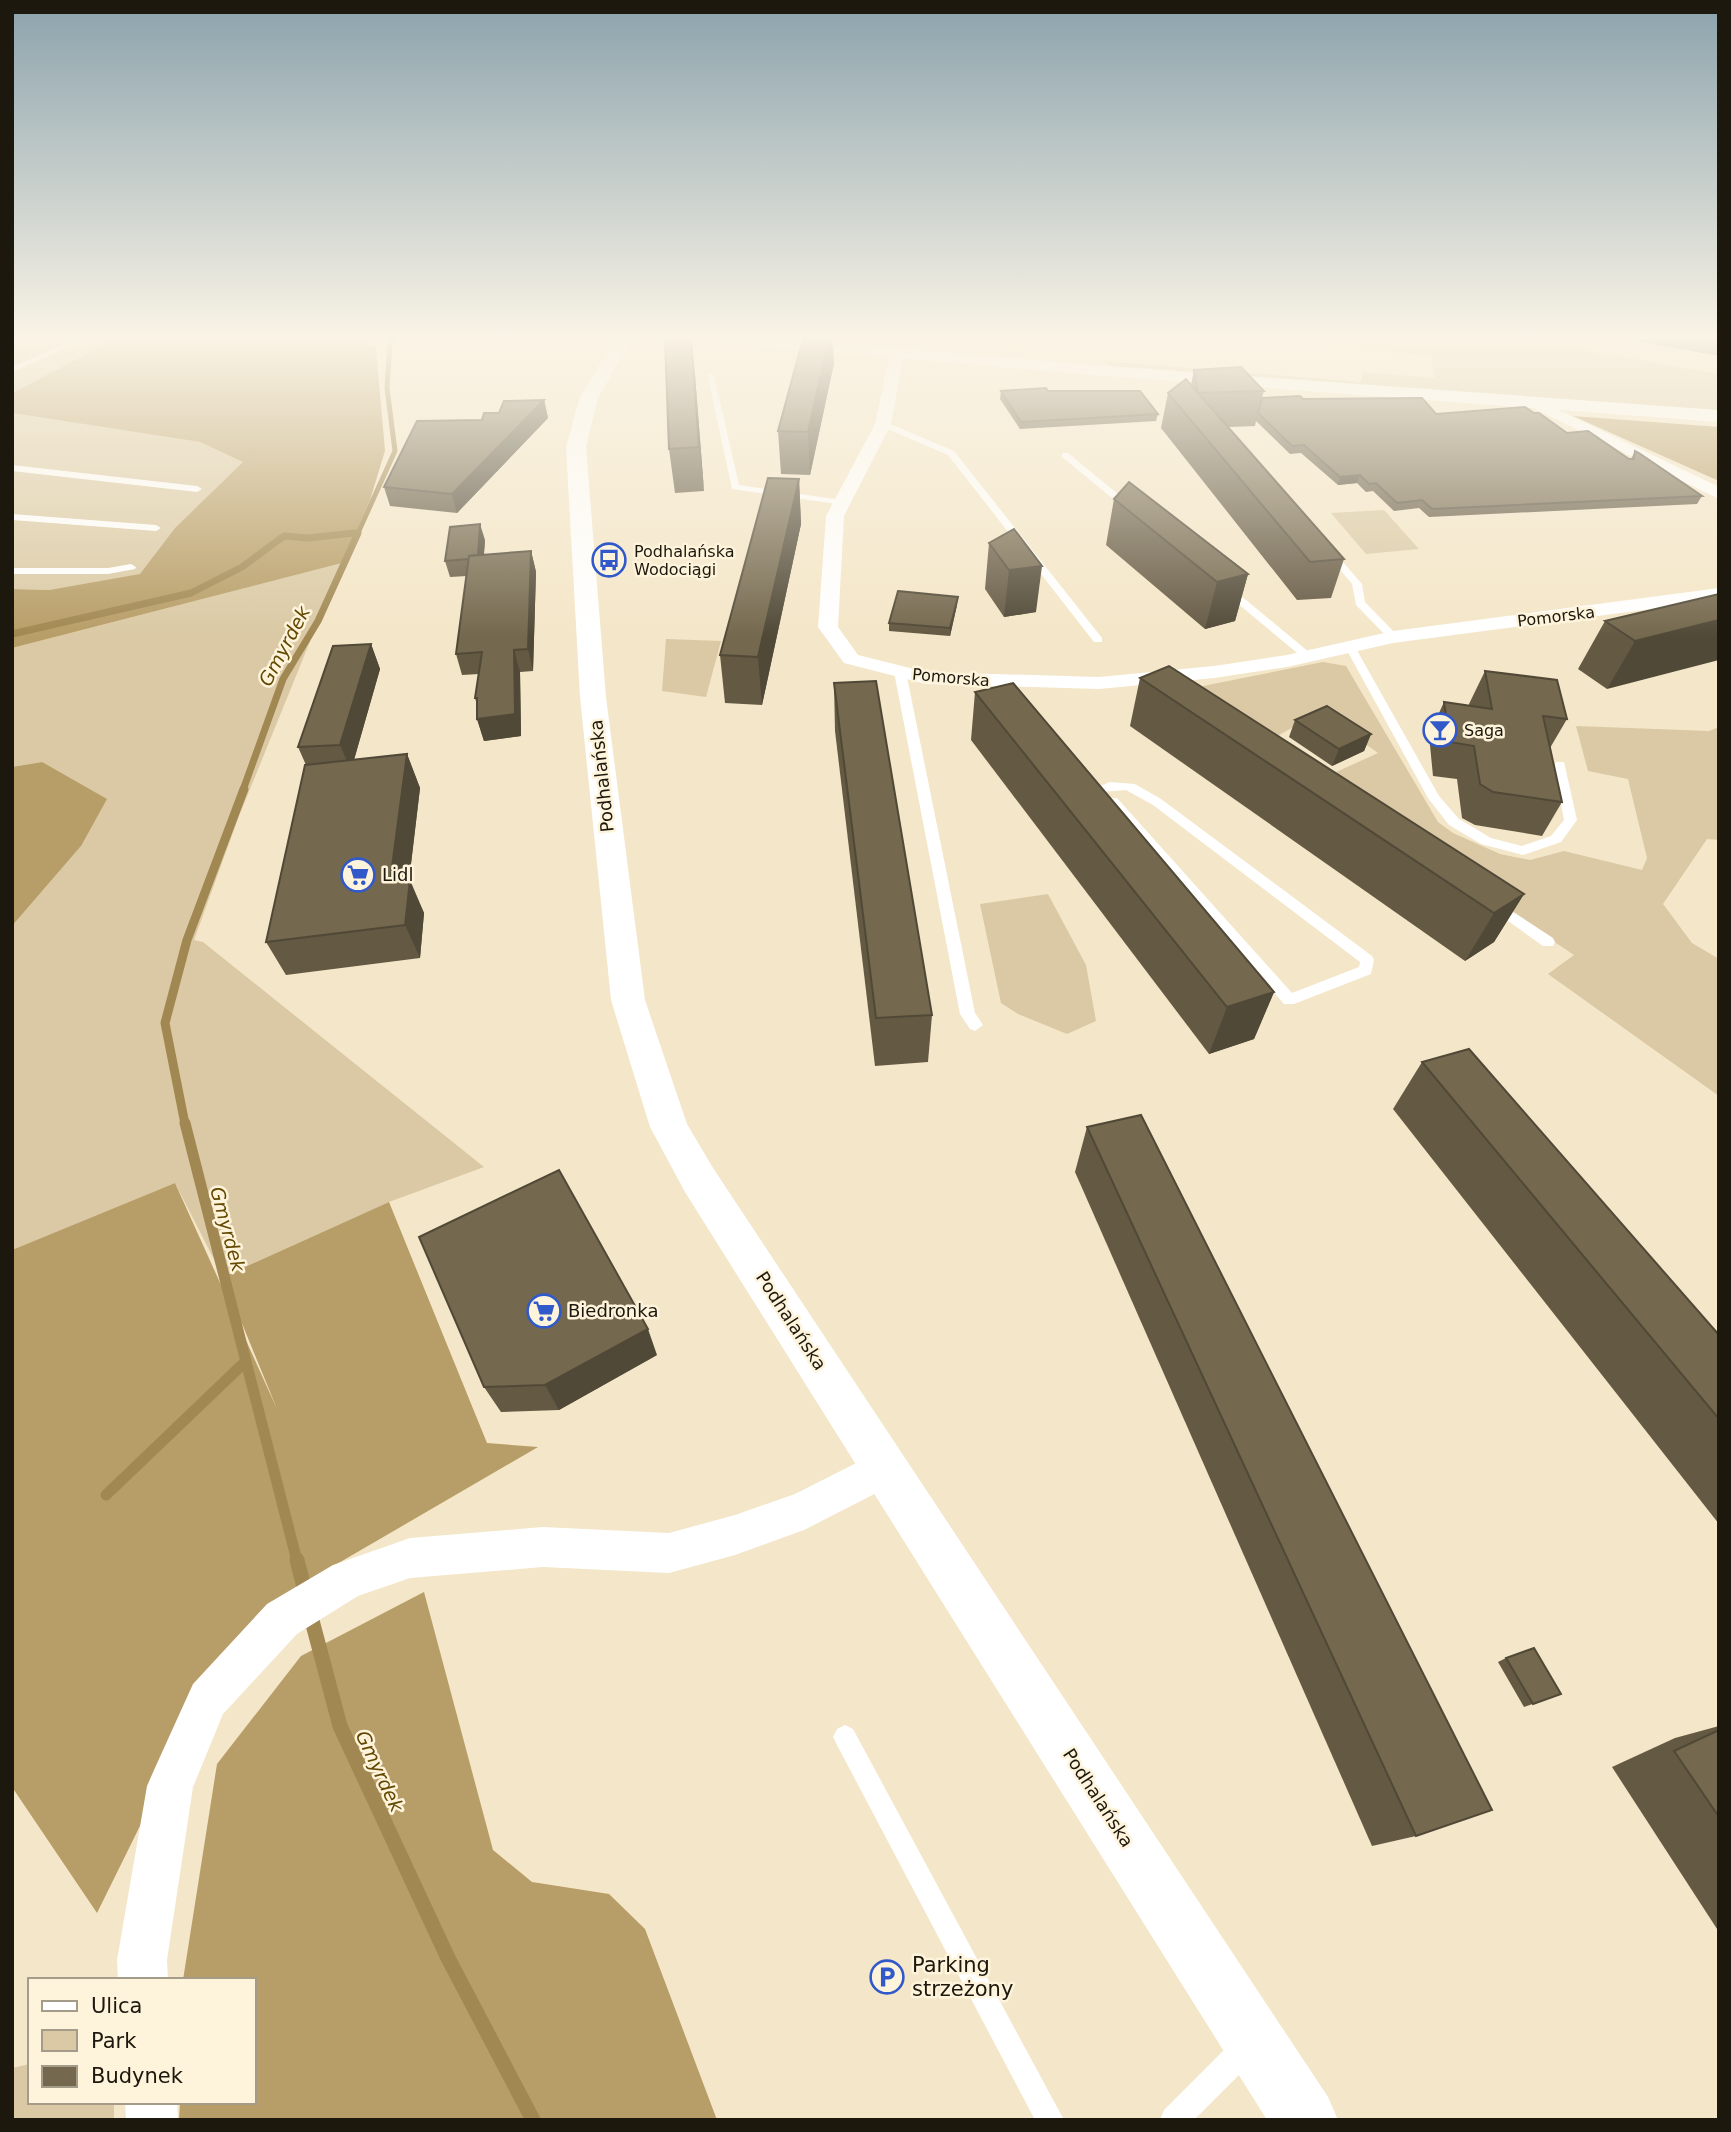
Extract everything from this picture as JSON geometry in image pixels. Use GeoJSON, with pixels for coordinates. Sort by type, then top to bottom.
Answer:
{"type":"FeatureCollection","features":[{"type":"Feature","properties":{"kind":"street","name":"Podhalańska"},"geometry":{"type":"LineString","coordinates":[[578,438],[576,447],[593,697],[628,1000],[669,1127],[699,1180],[1305,2120]]}},
{"type":"Feature","properties":{"kind":"street","name":"Pomorska"},"geometry":{"type":"LineString","coordinates":[[875,438],[835,516],[828,627],[851,659],[926,678],[1099,683],[1168,676],[1287,661],[1393,637],[1719,594]]}},
{"type":"Feature","properties":{"kind":"street"},"geometry":{"type":"LineString","coordinates":[[1606,438],[1719,494]]}},
{"type":"Feature","properties":{"kind":"street"},"geometry":{"type":"LineString","coordinates":[[143,1978],[142,1960],[170,1786],[208,1699],[282,1619],[347,1579],[410,1558],[543,1547],[669,1553],[735,1535],[804,1510],[884,1468]]}},
{"type":"Feature","properties":{"kind":"lane"},"geometry":{"type":"LineString","coordinates":[[724,438],[735,487],[841,503]]}},
{"type":"Feature","properties":{"kind":"lane"},"geometry":{"type":"LineString","coordinates":[[917,438],[951,453],[1098,640]]}},
{"type":"Feature","properties":{"kind":"lane"},"geometry":{"type":"LineString","coordinates":[[1065,455],[1138,516]]}},
{"type":"Feature","properties":{"kind":"lane"},"geometry":{"type":"LineString","coordinates":[[12,468],[197,489]]}},
{"type":"Feature","properties":{"kind":"lane"},"geometry":{"type":"LineString","coordinates":[[12,517],[156,528]]}},
{"type":"Feature","properties":{"kind":"lane"},"geometry":{"type":"LineString","coordinates":[[1321,542],[1357,584],[1360,603],[1393,637]]}},
{"type":"Feature","properties":{"kind":"lane"},"geometry":{"type":"LineString","coordinates":[[12,570],[108,572],[131,567]]}},
{"type":"Feature","properties":{"kind":"lane"},"geometry":{"type":"LineString","coordinates":[[1212,577],[1306,655]]}},
{"type":"Feature","properties":{"kind":"lane"},"geometry":{"type":"LineString","coordinates":[[1349,645],[1434,798],[1454,822],[1464,829],[1486,841],[1523,851],[1556,839],[1571,820],[1560,765]]}},
{"type":"Feature","properties":{"kind":"lane"},"geometry":{"type":"LineString","coordinates":[[900,672],[968,1014],[975,1025]]}},
{"type":"Feature","properties":{"kind":"lane"},"geometry":{"type":"LineString","coordinates":[[1168,676],[1190,692]]}},
{"type":"Feature","properties":{"kind":"lane"},"geometry":{"type":"LineString","coordinates":[[1007,681],[1024,701]]}},
{"type":"Feature","properties":{"kind":"lane"},"geometry":{"type":"LineString","coordinates":[[1097,783],[1133,787],[1157,802],[1367,960],[1366,970],[1289,1000],[1097,783]]}},
{"type":"Feature","properties":{"kind":"lane"},"geometry":{"type":"LineString","coordinates":[[1479,893],[1548,942]]}},
{"type":"Feature","properties":{"kind":"lane"},"geometry":{"type":"LineString","coordinates":[[845,1737],[1049,2120]]}},
{"type":"Feature","properties":{"kind":"lane"},"geometry":{"type":"LineString","coordinates":[[1174,2120],[1254,2039]]}},
{"type":"Feature","properties":{"kind":"green space"},"geometry":{"type":"Polygon","coordinates":[[[12,438],[177,438],[200,442],[244,462],[175,528],[140,575],[49,590],[12,589],[12,438]]]}},
{"type":"Feature","properties":{"kind":"green space"},"geometry":{"type":"Polygon","coordinates":[[[1384,510],[1419,549],[1366,554],[1331,513],[1384,510]]]}},
{"type":"Feature","properties":{"kind":"green space"},"geometry":{"type":"Polygon","coordinates":[[[342,563],[239,816],[194,940],[203,942],[484,1167],[389,1202],[223,1277],[175,1183],[12,1250],[12,926],[81,846],[42,762],[12,767],[12,648],[342,563]]]}},
{"type":"Feature","properties":{"kind":"green space"},"geometry":{"type":"Polygon","coordinates":[[[666,639],[721,641],[706,697],[662,691],[666,639]]]}},
{"type":"Feature","properties":{"kind":"green space"},"geometry":{"type":"Polygon","coordinates":[[[1323,662],[1346,666],[1438,822],[1453,833],[1500,854],[1530,860],[1564,851],[1642,870],[1647,858],[1628,779],[1588,771],[1576,726],[1709,731],[1719,727],[1719,840],[1707,839],[1663,904],[1692,943],[1719,959],[1719,1096],[1548,974],[1574,955],[1343,800],[1334,773],[1378,753],[1321,712],[1279,735],[1240,725],[1199,697],[1203,686],[1323,662]]]}},
{"type":"Feature","properties":{"kind":"green space"},"geometry":{"type":"Polygon","coordinates":[[[1048,894],[1086,965],[1096,1021],[1067,1034],[1018,1014],[1001,1003],[980,904],[1048,894]]]}},
{"type":"Feature","properties":{"kind":"green space"},"geometry":{"type":"Polygon","coordinates":[[[28,2064],[28,2104],[114,2104],[114,2120],[12,2120],[12,2068],[28,2064]]]}},
{"type":"Feature","properties":{"kind":"shaded area"},"geometry":{"type":"Polygon","coordinates":[[[177,438],[384,438],[385,451],[370,500],[342,563],[12,648],[12,589],[49,590],[140,574],[175,528],[243,462],[200,442],[177,438]]]}},
{"type":"Feature","properties":{"kind":"shaded area"},"geometry":{"type":"Polygon","coordinates":[[[1624,438],[1719,438],[1719,481],[1624,438]]]}},
{"type":"Feature","properties":{"kind":"shaded area"},"geometry":{"type":"Polygon","coordinates":[[[42,762],[107,799],[81,846],[12,926],[12,767],[42,762]]]}},
{"type":"Feature","properties":{"kind":"shaded area"},"geometry":{"type":"Polygon","coordinates":[[[175,1183],[277,1409],[223,1277],[389,1202],[487,1443],[538,1447],[330,1568],[216,1672],[97,1913],[12,1787],[12,1250],[175,1183]]]}},
{"type":"Feature","properties":{"kind":"shaded area"},"geometry":{"type":"Polygon","coordinates":[[[424,1592],[493,1850],[532,1882],[609,1894],[645,1929],[717,2120],[179,2120],[180,2104],[256,2104],[256,1978],[183,1978],[217,1764],[301,1656],[424,1592]]]}},
{"type":"Feature","properties":{"kind":"building"},"geometry":{"type":"Polygon","coordinates":[[[408,438],[506,438],[452,494],[384,487],[408,438]]]}},
{"type":"Feature","properties":{"kind":"building"},"geometry":{"type":"Polygon","coordinates":[[[669,438],[698,438],[699,447],[669,449],[669,438]]]}},
{"type":"Feature","properties":{"kind":"building"},"geometry":{"type":"Polygon","coordinates":[[[1206,438],[1238,438],[1344,559],[1310,562],[1206,438]]]}},
{"type":"Feature","properties":{"kind":"building"},"geometry":{"type":"Polygon","coordinates":[[[1284,438],[1599,438],[1629,459],[1634,459],[1635,451],[1639,453],[1702,496],[1432,509],[1422,500],[1397,503],[1376,483],[1369,484],[1360,475],[1340,477],[1304,445],[1292,446],[1284,438]]]}},
{"type":"Feature","properties":{"kind":"building"},"geometry":{"type":"Polygon","coordinates":[[[768,478],[799,479],[758,657],[720,655],[768,478]]]}},
{"type":"Feature","properties":{"kind":"building"},"geometry":{"type":"Polygon","coordinates":[[[1129,482],[1248,574],[1217,582],[1114,499],[1129,482]]]}},
{"type":"Feature","properties":{"kind":"building"},"geometry":{"type":"Polygon","coordinates":[[[480,524],[478,555],[469,556],[469,559],[445,561],[450,527],[480,524]]]}},
{"type":"Feature","properties":{"kind":"building"},"geometry":{"type":"Polygon","coordinates":[[[1014,529],[1042,566],[1009,570],[989,543],[1014,529]]]}},
{"type":"Feature","properties":{"kind":"building"},"geometry":{"type":"Polygon","coordinates":[[[531,551],[528,649],[514,650],[515,714],[477,719],[475,698],[482,652],[456,654],[469,556],[531,551]]]}},
{"type":"Feature","properties":{"kind":"building"},"geometry":{"type":"Polygon","coordinates":[[[898,591],[958,597],[950,628],[889,623],[898,591]]]}},
{"type":"Feature","properties":{"kind":"building"},"geometry":{"type":"Polygon","coordinates":[[[1719,594],[1719,620],[1635,641],[1605,621],[1719,594]]]}},
{"type":"Feature","properties":{"kind":"building"},"geometry":{"type":"Polygon","coordinates":[[[371,644],[340,745],[298,747],[333,646],[371,644]]]}},
{"type":"Feature","properties":{"kind":"building"},"geometry":{"type":"Polygon","coordinates":[[[1169,666],[1524,894],[1494,913],[1140,678],[1169,666]]]}},
{"type":"Feature","properties":{"kind":"building"},"geometry":{"type":"Polygon","coordinates":[[[1485,671],[1557,680],[1567,719],[1543,716],[1562,802],[1493,792],[1480,784],[1474,746],[1450,742],[1444,702],[1492,709],[1485,671]]]}},
{"type":"Feature","properties":{"kind":"building"},"geometry":{"type":"Polygon","coordinates":[[[876,681],[932,1015],[876,1018],[834,683],[876,681]]]}},
{"type":"Feature","properties":{"kind":"building"},"geometry":{"type":"Polygon","coordinates":[[[1013,683],[1274,992],[1227,1007],[975,692],[1013,683]]]}},
{"type":"Feature","properties":{"kind":"building"},"geometry":{"type":"Polygon","coordinates":[[[1327,706],[1371,734],[1339,749],[1295,720],[1327,706]]]}},
{"type":"Feature","properties":{"kind":"building","name":"Lidl"},"geometry":{"type":"Polygon","coordinates":[[[407,754],[390,882],[410,880],[405,925],[266,942],[305,765],[407,754]]]}},
{"type":"Feature","properties":{"kind":"building"},"geometry":{"type":"Polygon","coordinates":[[[1469,1049],[1719,1335],[1719,1419],[1422,1062],[1469,1049]]]}},
{"type":"Feature","properties":{"kind":"building"},"geometry":{"type":"Polygon","coordinates":[[[1141,1115],[1492,1810],[1416,1836],[1087,1127],[1141,1115]]]}},
{"type":"Feature","properties":{"kind":"building","name":"Biedronka"},"geometry":{"type":"Polygon","coordinates":[[[559,1170],[648,1329],[545,1385],[484,1387],[419,1237],[559,1170]]]}},
{"type":"Feature","properties":{"kind":"building"},"geometry":{"type":"Polygon","coordinates":[[[1534,1648],[1561,1694],[1533,1704],[1506,1658],[1534,1648]]]}},
{"type":"Feature","properties":{"kind":"building"},"geometry":{"type":"Polygon","coordinates":[[[1719,1730],[1719,1817],[1674,1751],[1719,1730]]]}},
{"type":"Feature","properties":{"kind":"waterway","name":"Gmyrdek"},"geometry":{"type":"LineString","coordinates":[[357,535],[395,451],[393,438]]}},
{"type":"Feature","properties":{"kind":"waterway"},"geometry":{"type":"LineString","coordinates":[[12,634],[191,593],[242,567],[284,536],[308,538],[354,533]]}},
{"type":"Feature","properties":{"kind":"waterway"},"geometry":{"type":"LineString","coordinates":[[337,535],[357,533]]}},
{"type":"Feature","properties":{"kind":"waterway","name":"Gmyrdek"},"geometry":{"type":"LineString","coordinates":[[243,790],[283,679],[318,621],[358,533]]}},
{"type":"Feature","properties":{"kind":"waterway","name":"Gmyrdek"},"geometry":{"type":"LineString","coordinates":[[185,1124],[165,1023],[187,940],[244,789]]}},
{"type":"Feature","properties":{"kind":"waterway","name":"Gmyrdek"},"geometry":{"type":"LineString","coordinates":[[185,1123],[297,1561]]}},
{"type":"Feature","properties":{"kind":"waterway"},"geometry":{"type":"LineString","coordinates":[[106,1495],[245,1362]]}},
{"type":"Feature","properties":{"kind":"waterway","name":"Gmyrdek"},"geometry":{"type":"LineString","coordinates":[[297,1560],[306,1595]]}},
{"type":"Feature","properties":{"kind":"waterway","name":"Gmyrdek"},"geometry":{"type":"LineString","coordinates":[[310,1613],[340,1726],[448,1958],[533,2120]]}},
{"type":"Feature","properties":{"kind":"place","name":"Podhalańska Wodociągi"},"geometry":{"type":"Point","coordinates":[609,560]}},
{"type":"Feature","properties":{"kind":"place","name":"Saga"},"geometry":{"type":"Point","coordinates":[1440,730]}},
{"type":"Feature","properties":{"kind":"place","name":"Lidl"},"geometry":{"type":"Point","coordinates":[358,875]}},
{"type":"Feature","properties":{"kind":"place","name":"Biedronka"},"geometry":{"type":"Point","coordinates":[544,1311]}},
{"type":"Feature","properties":{"kind":"place","name":"Parking strzeżony"},"geometry":{"type":"Point","coordinates":[887,1977]}}]}
